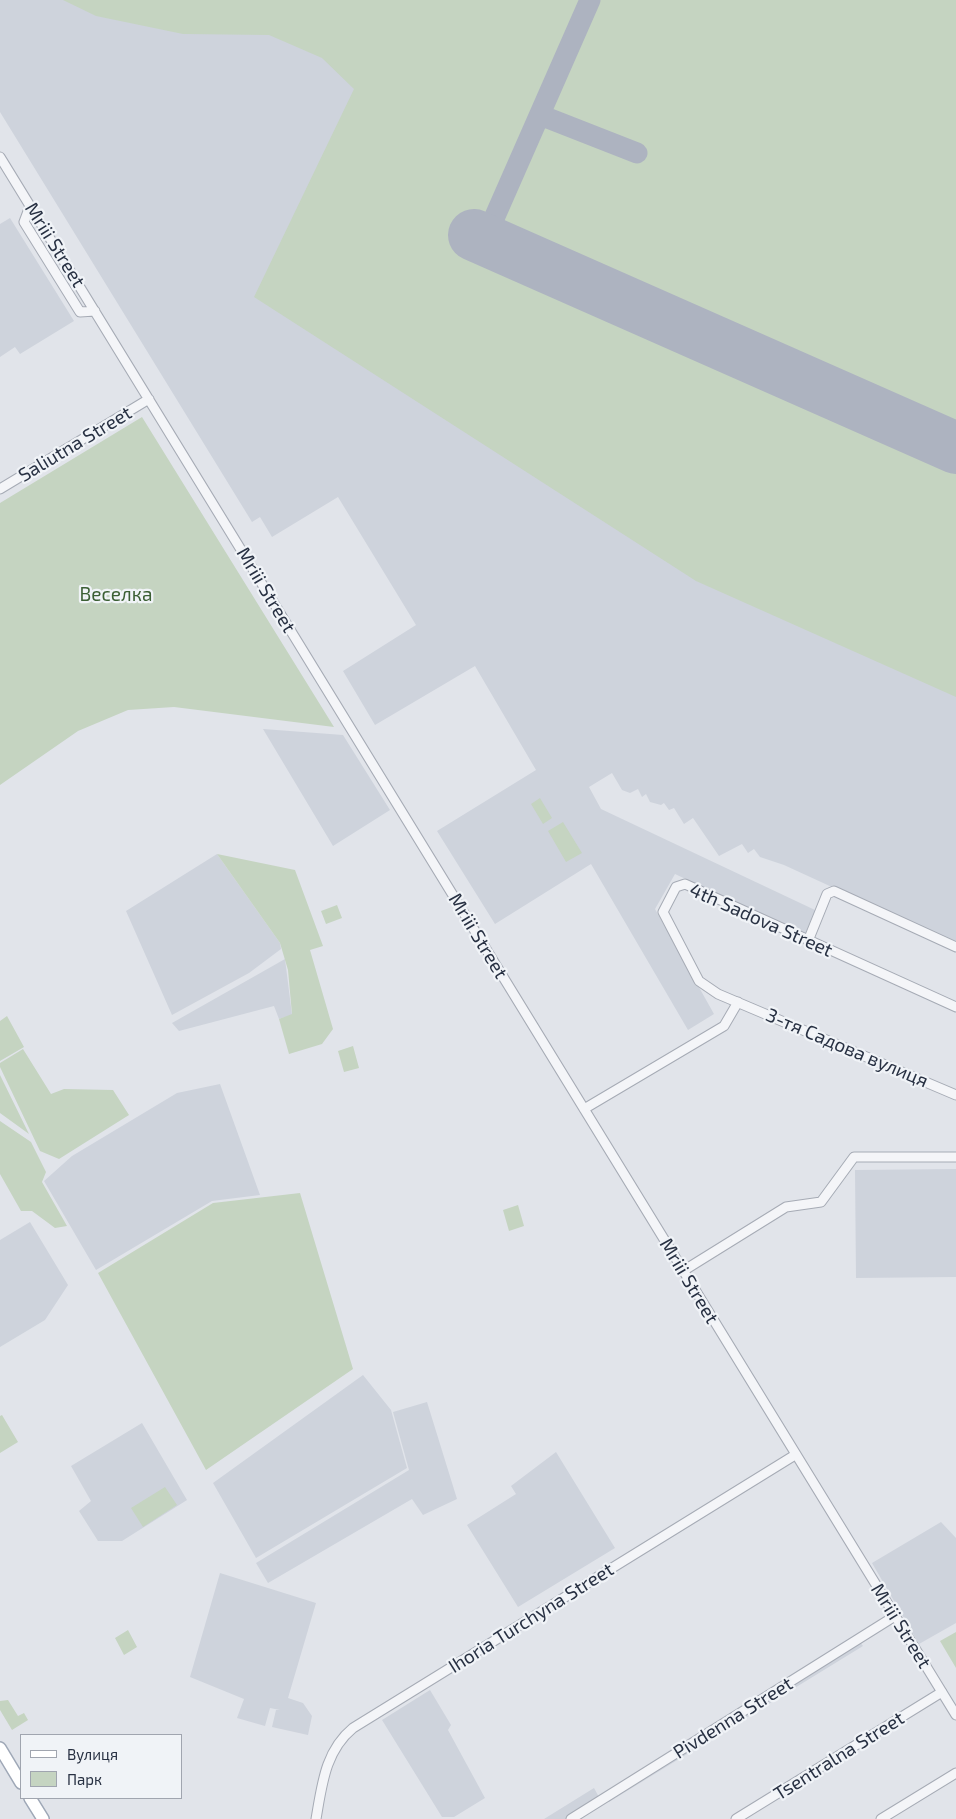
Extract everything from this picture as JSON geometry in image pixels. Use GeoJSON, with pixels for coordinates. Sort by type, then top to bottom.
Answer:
{"type":"FeatureCollection","features":[{"type":"Feature","properties":{"kind":"main road"},"geometry":{"type":"LineString","coordinates":[[0,1748],[20,1781]]}},
{"type":"Feature","properties":{"kind":"main road"},"geometry":{"type":"LineString","coordinates":[[31,1799],[43,1819]]}},
{"type":"Feature","properties":{"kind":"street","name":"Mriii Street"},"geometry":{"type":"LineString","coordinates":[[0,157],[956,1715]]}},
{"type":"Feature","properties":{"kind":"street"},"geometry":{"type":"LineString","coordinates":[[30,206],[24,222],[80,312],[95,311]]}},
{"type":"Feature","properties":{"kind":"street","name":"Saliutna Street"},"geometry":{"type":"LineString","coordinates":[[0,489],[149,399]]}},
{"type":"Feature","properties":{"kind":"street","name":"4th Sadova Street"},"geometry":{"type":"LineString","coordinates":[[738,1002],[718,994],[699,981],[663,916],[663,912],[676,887],[684,884],[956,1007]]}},
{"type":"Feature","properties":{"kind":"street"},"geometry":{"type":"LineString","coordinates":[[808,941],[827,894],[834,891],[956,947]]}},
{"type":"Feature","properties":{"kind":"street"},"geometry":{"type":"LineString","coordinates":[[584,1109],[724,1026],[738,1002]]}},
{"type":"Feature","properties":{"kind":"street","name":"3-тя Садова вулиця"},"geometry":{"type":"LineString","coordinates":[[738,1002],[956,1095]]}},
{"type":"Feature","properties":{"kind":"street"},"geometry":{"type":"LineString","coordinates":[[683,1272],[786,1207],[821,1202],[854,1157],[956,1157]]}},
{"type":"Feature","properties":{"kind":"street","name":"Ihoria Turchyna Street"},"geometry":{"type":"LineString","coordinates":[[316,1819],[325,1772],[334,1748],[352,1728],[795,1454]]}},
{"type":"Feature","properties":{"kind":"street","name":"Pivdenna Street"},"geometry":{"type":"LineString","coordinates":[[571,1819],[895,1616]]}},
{"type":"Feature","properties":{"kind":"street","name":"Tsentralna Street"},"geometry":{"type":"LineString","coordinates":[[736,1819],[942,1692]]}},
{"type":"Feature","properties":{"kind":"street"},"geometry":{"type":"LineString","coordinates":[[881,1819],[956,1773]]}},
{"type":"Feature","properties":{"kind":"shaded area"},"geometry":{"type":"Polygon","coordinates":[[[0,0],[956,0],[956,944],[784,865],[760,857],[754,849],[748,853],[742,844],[719,856],[693,818],[684,824],[674,808],[669,810],[664,803],[661,805],[650,802],[646,794],[642,797],[638,789],[630,793],[622,790],[612,773],[589,787],[601,809],[815,910],[805,935],[675,874],[655,909],[714,1014],[688,1030],[591,864],[495,924],[437,831],[536,770],[475,666],[375,725],[343,671],[416,625],[338,497],[272,537],[260,517],[252,522],[0,112],[0,0]]]}},
{"type":"Feature","properties":{"kind":"shaded area"},"geometry":{"type":"Polygon","coordinates":[[[10,218],[74,321],[20,354],[15,347],[0,357],[0,224],[10,218]]]}},
{"type":"Feature","properties":{"kind":"shaded area"},"geometry":{"type":"Polygon","coordinates":[[[263,729],[343,735],[390,810],[333,846],[263,729]]]}},
{"type":"Feature","properties":{"kind":"shaded area"},"geometry":{"type":"Polygon","coordinates":[[[217,854],[280,943],[281,949],[249,973],[172,1015],[126,911],[217,854]]]}},
{"type":"Feature","properties":{"kind":"shaded area"},"geometry":{"type":"Polygon","coordinates":[[[285,959],[292,1015],[279,1019],[274,1006],[179,1031],[172,1023],[285,959]]]}},
{"type":"Feature","properties":{"kind":"shaded area"},"geometry":{"type":"Polygon","coordinates":[[[220,1084],[260,1195],[212,1201],[96,1270],[44,1181],[72,1156],[177,1093],[220,1084]]]}},
{"type":"Feature","properties":{"kind":"shaded area"},"geometry":{"type":"Polygon","coordinates":[[[956,1169],[956,1277],[856,1278],[855,1170],[956,1169]]]}},
{"type":"Feature","properties":{"kind":"shaded area"},"geometry":{"type":"Polygon","coordinates":[[[30,1222],[68,1285],[45,1320],[0,1347],[0,1240],[30,1222]]]}},
{"type":"Feature","properties":{"kind":"shaded area"},"geometry":{"type":"Polygon","coordinates":[[[363,1375],[391,1410],[407,1468],[256,1558],[213,1483],[363,1375]]]}},
{"type":"Feature","properties":{"kind":"shaded area"},"geometry":{"type":"Polygon","coordinates":[[[427,1402],[457,1499],[423,1515],[412,1499],[268,1583],[256,1563],[409,1470],[393,1412],[427,1402]]]}},
{"type":"Feature","properties":{"kind":"shaded area"},"geometry":{"type":"Polygon","coordinates":[[[142,1423],[187,1500],[122,1541],[98,1541],[79,1511],[91,1501],[71,1466],[142,1423]]]}},
{"type":"Feature","properties":{"kind":"shaded area"},"geometry":{"type":"Polygon","coordinates":[[[556,1452],[615,1548],[518,1607],[467,1525],[516,1494],[511,1486],[556,1452]]]}},
{"type":"Feature","properties":{"kind":"shaded area"},"geometry":{"type":"Polygon","coordinates":[[[941,1522],[956,1538],[956,1623],[919,1644],[872,1563],[941,1522]]]}},
{"type":"Feature","properties":{"kind":"shaded area"},"geometry":{"type":"Polygon","coordinates":[[[220,1573],[316,1603],[288,1698],[303,1703],[312,1716],[308,1735],[272,1727],[276,1710],[280,1710],[270,1708],[265,1726],[237,1718],[244,1699],[190,1677],[220,1573]]]}},
{"type":"Feature","properties":{"kind":"shaded area"},"geometry":{"type":"Polygon","coordinates":[[[860,1642],[863,1646],[609,1802],[607,1799],[860,1642]]]}},
{"type":"Feature","properties":{"kind":"shaded area"},"geometry":{"type":"Polygon","coordinates":[[[430,1690],[451,1725],[448,1730],[485,1798],[454,1817],[442,1817],[382,1720],[430,1690]]]}},
{"type":"Feature","properties":{"kind":"shaded area"},"geometry":{"type":"Polygon","coordinates":[[[594,1788],[600,1799],[568,1819],[544,1819],[594,1788]]]}},
{"type":"Feature","properties":{"kind":"green space"},"geometry":{"type":"Polygon","coordinates":[[[63,0],[956,0],[956,697],[696,581],[254,297],[354,89],[322,58],[269,35],[183,34],[96,16],[63,0]]]}},
{"type":"Feature","properties":{"kind":"green space","name":"Веселка"},"geometry":{"type":"Polygon","coordinates":[[[142,417],[334,727],[174,707],[128,710],[78,731],[0,785],[0,503],[142,417]]]}},
{"type":"Feature","properties":{"kind":"green space"},"geometry":{"type":"Polygon","coordinates":[[[540,798],[552,818],[543,824],[531,804],[540,798]]]}},
{"type":"Feature","properties":{"kind":"green space"},"geometry":{"type":"Polygon","coordinates":[[[563,822],[582,853],[566,862],[548,831],[563,822]]]}},
{"type":"Feature","properties":{"kind":"green space"},"geometry":{"type":"Polygon","coordinates":[[[217,854],[295,870],[323,946],[310,950],[333,1029],[322,1044],[289,1054],[279,1019],[292,1014],[288,970],[280,943],[217,854]]]}},
{"type":"Feature","properties":{"kind":"green space"},"geometry":{"type":"Polygon","coordinates":[[[337,905],[342,918],[326,924],[321,911],[337,905]]]}},
{"type":"Feature","properties":{"kind":"green space"},"geometry":{"type":"Polygon","coordinates":[[[7,1016],[24,1047],[0,1061],[0,1021],[7,1016]]]}},
{"type":"Feature","properties":{"kind":"green space"},"geometry":{"type":"Polygon","coordinates":[[[353,1046],[359,1068],[344,1072],[338,1051],[353,1046]]]}},
{"type":"Feature","properties":{"kind":"green space"},"geometry":{"type":"Polygon","coordinates":[[[23,1049],[51,1094],[64,1089],[113,1090],[129,1115],[59,1159],[40,1151],[0,1067],[0,1063],[23,1049]]]}},
{"type":"Feature","properties":{"kind":"green space"},"geometry":{"type":"Polygon","coordinates":[[[0,1075],[29,1134],[0,1113],[0,1075]]]}},
{"type":"Feature","properties":{"kind":"green space"},"geometry":{"type":"Polygon","coordinates":[[[0,1121],[31,1142],[46,1172],[42,1182],[67,1226],[55,1228],[32,1211],[21,1211],[0,1174],[0,1121]]]}},
{"type":"Feature","properties":{"kind":"green space"},"geometry":{"type":"Polygon","coordinates":[[[300,1193],[353,1369],[206,1470],[98,1273],[213,1203],[300,1193]]]}},
{"type":"Feature","properties":{"kind":"green space"},"geometry":{"type":"Polygon","coordinates":[[[518,1205],[524,1226],[509,1231],[503,1210],[518,1205]]]}},
{"type":"Feature","properties":{"kind":"green space"},"geometry":{"type":"Polygon","coordinates":[[[2,1415],[18,1442],[0,1453],[0,1416],[2,1415]]]}},
{"type":"Feature","properties":{"kind":"green space"},"geometry":{"type":"Polygon","coordinates":[[[165,1487],[177,1505],[143,1527],[131,1508],[165,1487]]]}},
{"type":"Feature","properties":{"kind":"green space"},"geometry":{"type":"Polygon","coordinates":[[[128,1630],[137,1647],[124,1655],[115,1638],[128,1630]]]}},
{"type":"Feature","properties":{"kind":"green space"},"geometry":{"type":"Polygon","coordinates":[[[956,1632],[956,1668],[940,1641],[956,1632]]]}},
{"type":"Feature","properties":{"kind":"green space"},"geometry":{"type":"Polygon","coordinates":[[[8,1700],[18,1716],[24,1713],[28,1720],[12,1730],[0,1710],[0,1701],[8,1700]]]}},
{"type":"Feature","properties":{"kind":"taxiway"},"geometry":{"type":"LineString","coordinates":[[507,250],[494,238],[492,223],[590,0]]}},
{"type":"Feature","properties":{"kind":"taxiway"},"geometry":{"type":"LineString","coordinates":[[540,115],[637,153]]}},
{"type":"Feature","properties":{"kind":"runway"},"geometry":{"type":"LineString","coordinates":[[474,235],[956,448]]}}]}
